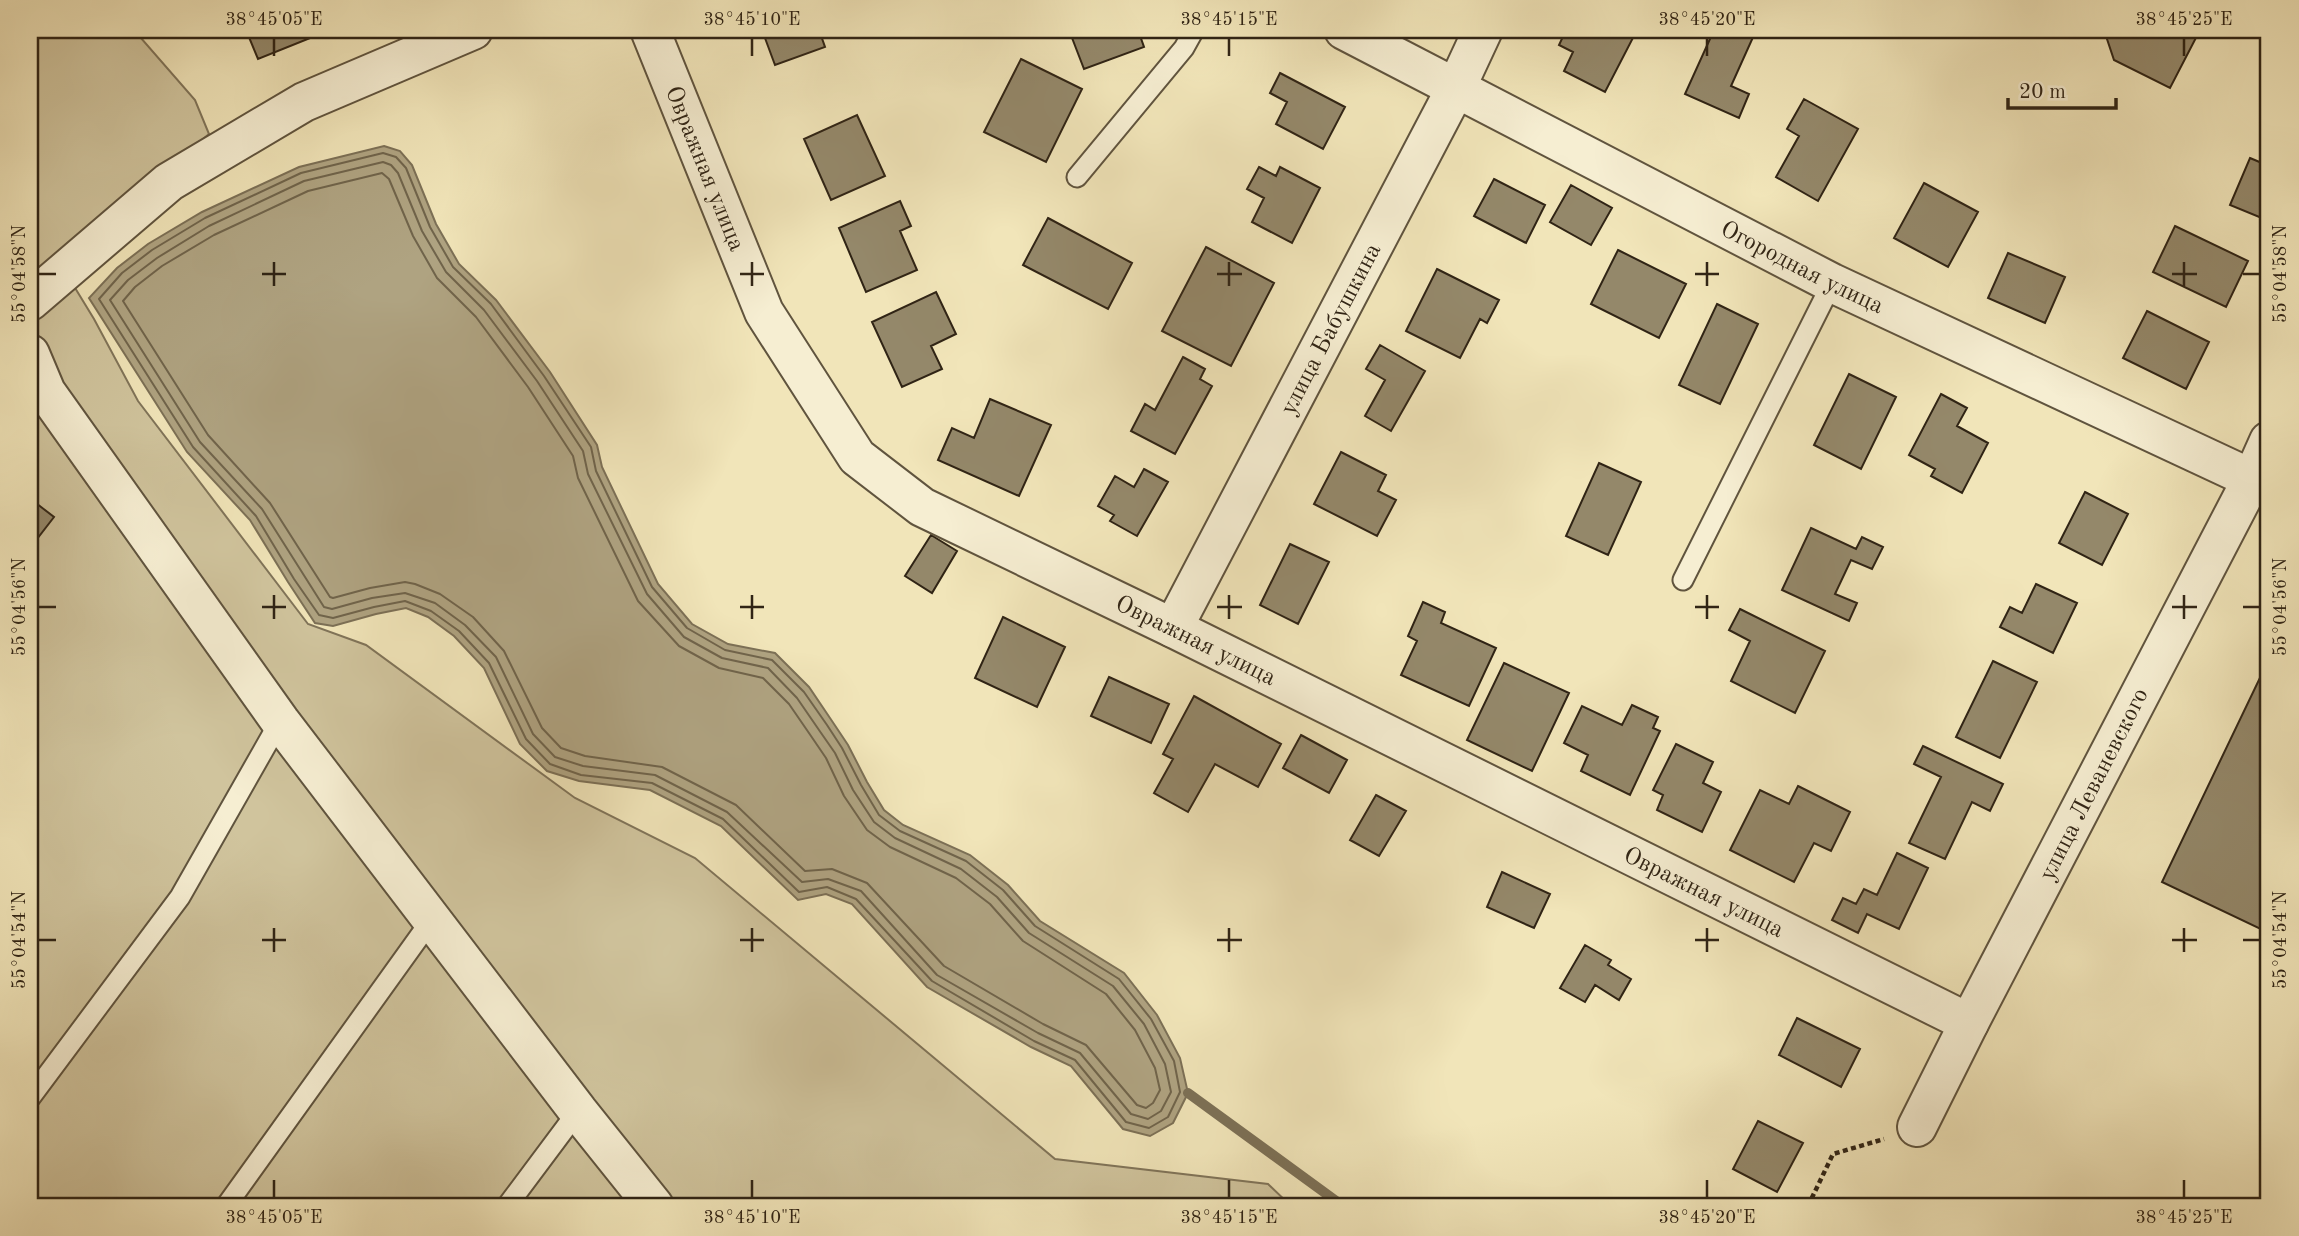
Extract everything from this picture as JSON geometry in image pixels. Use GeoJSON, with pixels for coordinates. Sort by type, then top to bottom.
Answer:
{"type":"FeatureCollection","features":[{"type":"Feature","properties":{"kind":"street"},"geometry":{"type":"LineString","coordinates":[[30,300],[169,181],[304,102],[472,30]]}},
{"type":"Feature","properties":{"kind":"street","name":"Овражная улица"},"geometry":{"type":"LineString","coordinates":[[650,30],[764,312],[857,457],[922,507],[1173,628],[1969,1023]]}},
{"type":"Feature","properties":{"kind":"street","name":"Огородная улица"},"geometry":{"type":"LineString","coordinates":[[1344,30],[1832,283],[2260,484]]}},
{"type":"Feature","properties":{"kind":"street","name":"улица Бабушкина"},"geometry":{"type":"LineString","coordinates":[[1173,628],[1456,88],[1483,30]]}},
{"type":"Feature","properties":{"kind":"street"},"geometry":{"type":"LineString","coordinates":[[30,354],[46,392],[280,721],[578,1111],[654,1206]]}},
{"type":"Feature","properties":{"kind":"street","name":"улица Леваневского"},"geometry":{"type":"LineString","coordinates":[[1917,1127],[1969,1023],[2260,484],[2269,441]]}},
{"type":"Feature","properties":{"kind":"lane"},"geometry":{"type":"LineString","coordinates":[[1077,177],[1184,48],[1194,30]]}},
{"type":"Feature","properties":{"kind":"lane"},"geometry":{"type":"LineString","coordinates":[[1683,580],[1832,283]]}},
{"type":"Feature","properties":{"kind":"lane"},"geometry":{"type":"LineString","coordinates":[[30,1098],[180,897],[280,721]]}},
{"type":"Feature","properties":{"kind":"lane"},"geometry":{"type":"LineString","coordinates":[[226,1206],[432,919]]}},
{"type":"Feature","properties":{"kind":"lane"},"geometry":{"type":"LineString","coordinates":[[507,1206],[578,1111]]}},
{"type":"Feature","properties":{"kind":"path"},"geometry":{"type":"LineString","coordinates":[[1808,1206],[1833,1154],[1859,1148],[1917,1127]]}},
{"type":"Feature","properties":{"kind":"shaded area"},"geometry":{"type":"Polygon","coordinates":[[[30,30],[134,30],[195,100],[209,134],[58,260],[94,319],[138,401],[308,624],[366,645],[575,798],[695,858],[1055,1159],[1268,1184],[1291,1206],[30,1206],[30,30]]]}},
{"type":"Feature","properties":{"kind":"water"},"geometry":{"type":"Polygon","coordinates":[[[384,146],[400,151],[412,165],[436,224],[459,264],[496,300],[550,372],[597,445],[602,467],[658,584],[692,624],[728,644],[775,653],[809,687],[848,745],[884,810],[903,825],[970,855],[1008,885],[1040,921],[1124,973],[1157,1015],[1180,1058],[1188,1093],[1173,1123],[1150,1136],[1123,1129],[1071,1066],[1031,1047],[927,987],[852,904],[826,894],[798,900],[721,826],[650,790],[579,781],[547,771],[520,744],[484,668],[454,636],[428,617],[406,608],[333,626],[315,623],[250,520],[187,452],[89,298],[117,268],[148,244],[202,212],[299,167],[384,146]]]}},
{"type":"Feature","properties":{"kind":"building"},"geometry":{"type":"Polygon","coordinates":[[[246,30],[330,30],[258,59],[246,30]]]}},
{"type":"Feature","properties":{"kind":"building"},"geometry":{"type":"Polygon","coordinates":[[[762,30],[819,30],[825,47],[775,65],[762,30]]]}},
{"type":"Feature","properties":{"kind":"building"},"geometry":{"type":"Polygon","coordinates":[[[1069,30],[1138,30],[1144,47],[1084,69],[1069,30]]]}},
{"type":"Feature","properties":{"kind":"building"},"geometry":{"type":"Polygon","coordinates":[[[1566,30],[1637,30],[1605,92],[1564,71],[1573,52],[1559,45],[1566,30]]]}},
{"type":"Feature","properties":{"kind":"building"},"geometry":{"type":"Polygon","coordinates":[[[1714,30],[1742,30],[1754,35],[1731,86],[1749,94],[1739,118],[1685,94],[1714,30]]]}},
{"type":"Feature","properties":{"kind":"building"},"geometry":{"type":"Polygon","coordinates":[[[2104,30],[2200,30],[2170,88],[2114,60],[2104,30]]]}},
{"type":"Feature","properties":{"kind":"building"},"geometry":{"type":"Polygon","coordinates":[[[1021,59],[1082,89],[1046,162],[984,132],[1021,59]]]}},
{"type":"Feature","properties":{"kind":"building"},"geometry":{"type":"Polygon","coordinates":[[[1280,73],[1345,107],[1323,149],[1276,124],[1287,102],[1270,93],[1280,73]]]}},
{"type":"Feature","properties":{"kind":"building"},"geometry":{"type":"Polygon","coordinates":[[[1804,99],[1858,129],[1818,201],[1776,177],[1799,136],[1787,129],[1804,99]]]}},
{"type":"Feature","properties":{"kind":"building"},"geometry":{"type":"Polygon","coordinates":[[[857,115],[885,176],[831,200],[804,139],[857,115]]]}},
{"type":"Feature","properties":{"kind":"building"},"geometry":{"type":"Polygon","coordinates":[[[2250,158],[2269,166],[2269,221],[2230,205],[2250,158]]]}},
{"type":"Feature","properties":{"kind":"building"},"geometry":{"type":"Polygon","coordinates":[[[1259,167],[1276,176],[1280,167],[1320,188],[1292,243],[1252,222],[1264,198],[1247,189],[1259,167]]]}},
{"type":"Feature","properties":{"kind":"building"},"geometry":{"type":"Polygon","coordinates":[[[1494,179],[1545,205],[1526,243],[1474,216],[1494,179]]]}},
{"type":"Feature","properties":{"kind":"building"},"geometry":{"type":"Polygon","coordinates":[[[1924,183],[1978,212],[1948,267],[1894,238],[1924,183]]]}},
{"type":"Feature","properties":{"kind":"building"},"geometry":{"type":"Polygon","coordinates":[[[1571,185],[1612,208],[1591,245],[1550,222],[1571,185]]]}},
{"type":"Feature","properties":{"kind":"building"},"geometry":{"type":"Polygon","coordinates":[[[900,201],[911,226],[900,231],[917,270],[866,292],[839,228],[900,201]]]}},
{"type":"Feature","properties":{"kind":"building"},"geometry":{"type":"Polygon","coordinates":[[[1048,218],[1132,263],[1108,309],[1023,265],[1048,218]]]}},
{"type":"Feature","properties":{"kind":"building"},"geometry":{"type":"Polygon","coordinates":[[[2175,226],[2248,261],[2226,307],[2153,272],[2175,226]]]}},
{"type":"Feature","properties":{"kind":"building"},"geometry":{"type":"Polygon","coordinates":[[[1206,247],[1274,283],[1231,366],[1162,331],[1206,247]]]}},
{"type":"Feature","properties":{"kind":"building"},"geometry":{"type":"Polygon","coordinates":[[[1618,250],[1686,284],[1659,338],[1591,304],[1618,250]]]}},
{"type":"Feature","properties":{"kind":"building"},"geometry":{"type":"Polygon","coordinates":[[[2008,253],[2065,277],[2045,323],[1988,298],[2008,253]]]}},
{"type":"Feature","properties":{"kind":"building"},"geometry":{"type":"Polygon","coordinates":[[[1437,269],[1499,300],[1487,323],[1480,319],[1460,358],[1406,331],[1437,269]]]}},
{"type":"Feature","properties":{"kind":"building"},"geometry":{"type":"Polygon","coordinates":[[[936,292],[956,334],[931,346],[942,369],[902,387],[872,322],[936,292]]]}},
{"type":"Feature","properties":{"kind":"building"},"geometry":{"type":"Polygon","coordinates":[[[1717,304],[1758,324],[1720,404],[1679,385],[1717,304]]]}},
{"type":"Feature","properties":{"kind":"building"},"geometry":{"type":"Polygon","coordinates":[[[2147,311],[2209,342],[2186,389],[2123,358],[2147,311]]]}},
{"type":"Feature","properties":{"kind":"building"},"geometry":{"type":"Polygon","coordinates":[[[1380,345],[1425,371],[1391,431],[1365,416],[1385,380],[1366,369],[1380,345]]]}},
{"type":"Feature","properties":{"kind":"building"},"geometry":{"type":"Polygon","coordinates":[[[1183,357],[1205,369],[1200,379],[1212,386],[1175,454],[1131,431],[1145,404],[1155,410],[1183,357]]]}},
{"type":"Feature","properties":{"kind":"building"},"geometry":{"type":"Polygon","coordinates":[[[1849,374],[1896,397],[1861,469],[1814,445],[1849,374]]]}},
{"type":"Feature","properties":{"kind":"building"},"geometry":{"type":"Polygon","coordinates":[[[1941,394],[1967,408],[1957,426],[1988,443],[1962,493],[1931,476],[1935,469],[1909,455],[1941,394]]]}},
{"type":"Feature","properties":{"kind":"building"},"geometry":{"type":"Polygon","coordinates":[[[990,399],[1051,425],[1019,496],[938,460],[952,428],[974,438],[990,399]]]}},
{"type":"Feature","properties":{"kind":"building"},"geometry":{"type":"Polygon","coordinates":[[[1341,452],[1386,475],[1378,491],[1396,500],[1377,536],[1314,504],[1341,452]]]}},
{"type":"Feature","properties":{"kind":"building"},"geometry":{"type":"Polygon","coordinates":[[[1599,463],[1641,482],[1608,555],[1566,536],[1599,463]]]}},
{"type":"Feature","properties":{"kind":"building"},"geometry":{"type":"Polygon","coordinates":[[[1144,469],[1168,482],[1137,536],[1110,521],[1114,515],[1098,506],[1115,476],[1134,487],[1144,469]]]}},
{"type":"Feature","properties":{"kind":"building"},"geometry":{"type":"Polygon","coordinates":[[[2085,492],[2128,514],[2102,565],[2059,543],[2085,492]]]}},
{"type":"Feature","properties":{"kind":"building"},"geometry":{"type":"Polygon","coordinates":[[[32,500],[54,517],[30,548],[30,502],[32,500]]]}},
{"type":"Feature","properties":{"kind":"building"},"geometry":{"type":"Polygon","coordinates":[[[1811,528],[1856,549],[1862,537],[1883,547],[1872,569],[1851,560],[1835,594],[1857,603],[1849,621],[1782,590],[1811,528]]]}},
{"type":"Feature","properties":{"kind":"building"},"geometry":{"type":"Polygon","coordinates":[[[931,535],[957,551],[932,593],[905,576],[931,535]]]}},
{"type":"Feature","properties":{"kind":"building"},"geometry":{"type":"Polygon","coordinates":[[[1290,544],[1329,562],[1298,624],[1260,605],[1290,544]]]}},
{"type":"Feature","properties":{"kind":"building"},"geometry":{"type":"Polygon","coordinates":[[[2036,584],[2077,603],[2053,653],[2000,627],[2010,607],[2022,613],[2036,584]]]}},
{"type":"Feature","properties":{"kind":"building"},"geometry":{"type":"Polygon","coordinates":[[[1423,602],[1445,612],[1441,623],[1496,648],[1469,706],[1401,675],[1417,641],[1408,636],[1423,602]]]}},
{"type":"Feature","properties":{"kind":"building"},"geometry":{"type":"Polygon","coordinates":[[[1740,609],[1825,651],[1795,713],[1731,681],[1750,641],[1729,630],[1740,609]]]}},
{"type":"Feature","properties":{"kind":"building"},"geometry":{"type":"Polygon","coordinates":[[[1003,617],[1065,647],[1037,707],[975,678],[1003,617]]]}},
{"type":"Feature","properties":{"kind":"building"},"geometry":{"type":"Polygon","coordinates":[[[2269,659],[2269,933],[2162,882],[2269,659]]]}},
{"type":"Feature","properties":{"kind":"building"},"geometry":{"type":"Polygon","coordinates":[[[1993,661],[2037,682],[2000,758],[1956,737],[1993,661]]]}},
{"type":"Feature","properties":{"kind":"building"},"geometry":{"type":"Polygon","coordinates":[[[1504,663],[1569,693],[1532,771],[1467,740],[1504,663]]]}},
{"type":"Feature","properties":{"kind":"building"},"geometry":{"type":"Polygon","coordinates":[[[1109,677],[1169,704],[1151,743],[1091,716],[1109,677]]]}},
{"type":"Feature","properties":{"kind":"building"},"geometry":{"type":"Polygon","coordinates":[[[1194,696],[1281,744],[1258,787],[1215,764],[1188,812],[1154,793],[1173,759],[1163,754],[1194,696]]]}},
{"type":"Feature","properties":{"kind":"building"},"geometry":{"type":"Polygon","coordinates":[[[1632,705],[1658,717],[1653,728],[1660,731],[1630,795],[1581,771],[1588,755],[1564,743],[1582,706],[1622,725],[1632,705]]]}},
{"type":"Feature","properties":{"kind":"building"},"geometry":{"type":"Polygon","coordinates":[[[1301,735],[1347,760],[1329,793],[1283,768],[1301,735]]]}},
{"type":"Feature","properties":{"kind":"building"},"geometry":{"type":"Polygon","coordinates":[[[1676,744],[1713,762],[1703,783],[1721,792],[1702,832],[1657,810],[1663,795],[1653,790],[1676,744]]]}},
{"type":"Feature","properties":{"kind":"building"},"geometry":{"type":"Polygon","coordinates":[[[1923,746],[2003,784],[1990,811],[1972,802],[1945,859],[1909,843],[1941,777],[1914,764],[1923,746]]]}},
{"type":"Feature","properties":{"kind":"building"},"geometry":{"type":"Polygon","coordinates":[[[1798,786],[1850,812],[1831,851],[1814,843],[1794,882],[1730,850],[1760,790],[1789,804],[1798,786]]]}},
{"type":"Feature","properties":{"kind":"building"},"geometry":{"type":"Polygon","coordinates":[[[1376,795],[1406,811],[1379,856],[1350,840],[1376,795]]]}},
{"type":"Feature","properties":{"kind":"building"},"geometry":{"type":"Polygon","coordinates":[[[1897,853],[1928,868],[1899,929],[1867,914],[1858,933],[1832,920],[1843,898],[1856,904],[1864,889],[1877,895],[1897,853]]]}},
{"type":"Feature","properties":{"kind":"building"},"geometry":{"type":"Polygon","coordinates":[[[1502,872],[1550,894],[1534,928],[1487,907],[1502,872]]]}},
{"type":"Feature","properties":{"kind":"building"},"geometry":{"type":"Polygon","coordinates":[[[1585,945],[1611,960],[1608,965],[1631,979],[1619,1000],[1595,985],[1585,1002],[1560,988],[1585,945]]]}},
{"type":"Feature","properties":{"kind":"building"},"geometry":{"type":"Polygon","coordinates":[[[1797,1018],[1860,1049],[1841,1087],[1779,1055],[1797,1018]]]}},
{"type":"Feature","properties":{"kind":"building"},"geometry":{"type":"Polygon","coordinates":[[[1758,1121],[1803,1143],[1777,1192],[1733,1169],[1758,1121]]]}},
{"type":"Feature","properties":{"kind":"waterway"},"geometry":{"type":"LineString","coordinates":[[1188,1093],[1343,1206]]}}]}
